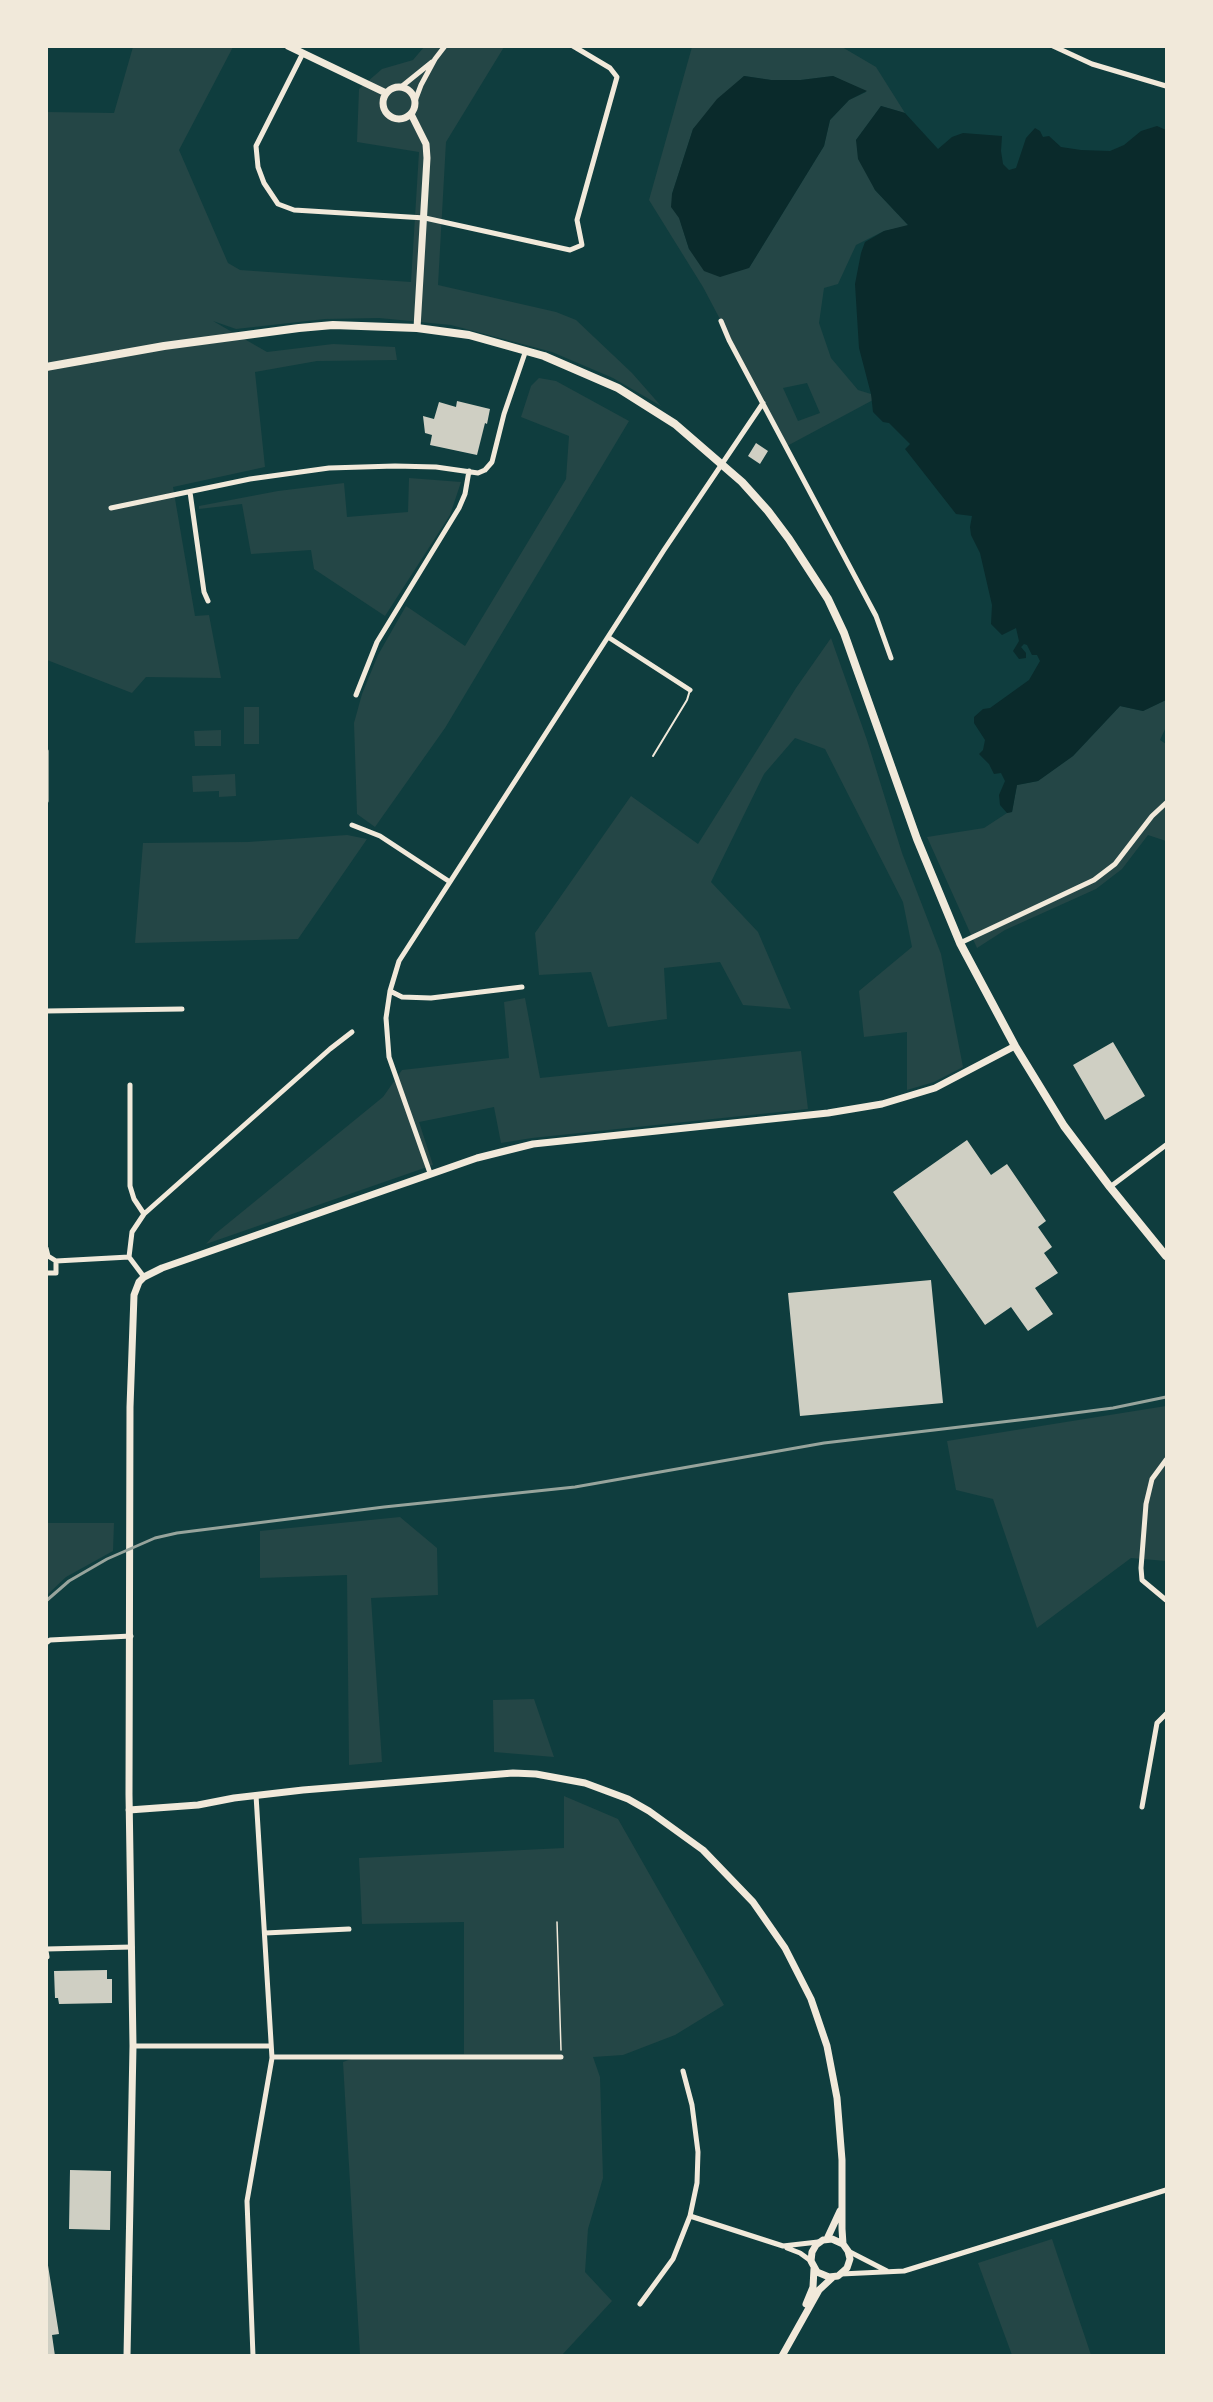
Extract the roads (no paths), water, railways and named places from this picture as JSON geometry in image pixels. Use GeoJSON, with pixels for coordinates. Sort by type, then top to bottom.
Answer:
{"type":"FeatureCollection","features":[{"type":"Feature","properties":{"kind":"main road"},"geometry":{"type":"LineString","coordinates":[[46,367],[164,346],[299,328],[333,326],[417,328],[469,335],[526,350],[596,377],[675,424],[722,464],[768,511],[828,599],[844,633],[917,839],[960,943],[1015,1046],[1064,1126],[1110,1187],[1167,1256]]}},
{"type":"Feature","properties":{"kind":"street"},"geometry":{"type":"LineString","coordinates":[[288,46],[386,93]]}},
{"type":"Feature","properties":{"kind":"street"},"geometry":{"type":"LineString","coordinates":[[411,114],[400,119],[388,116],[382,105],[386,93],[390,89],[401,87],[435,59],[446,46]]}},
{"type":"Feature","properties":{"kind":"street"},"geometry":{"type":"LineString","coordinates":[[303,53],[256,146],[258,167],[264,183],[278,204],[294,210],[425,218],[570,250],[582,245],[577,220],[616,77],[610,68],[573,46]]}},
{"type":"Feature","properties":{"kind":"street"},"geometry":{"type":"LineString","coordinates":[[1053,46],[1092,64],[1167,87]]}},
{"type":"Feature","properties":{"kind":"street"},"geometry":{"type":"LineString","coordinates":[[417,328],[425,218],[426,144],[411,114],[421,85],[435,59]]}},
{"type":"Feature","properties":{"kind":"street"},"geometry":{"type":"LineString","coordinates":[[401,87],[408,90],[415,101]]}},
{"type":"Feature","properties":{"kind":"street"},"geometry":{"type":"LineString","coordinates":[[721,321],[762,403],[876,616],[891,658]]}},
{"type":"Feature","properties":{"kind":"street"},"geometry":{"type":"LineString","coordinates":[[111,508],[250,479],[329,468],[436,467],[478,472],[485,470],[492,462],[504,414],[526,350]]}},
{"type":"Feature","properties":{"kind":"street"},"geometry":{"type":"LineString","coordinates":[[430,1173],[389,1057],[386,1018],[390,991],[399,961],[762,403]]}},
{"type":"Feature","properties":{"kind":"street"},"geometry":{"type":"LineString","coordinates":[[356,695],[376,642],[459,508],[465,494],[468,471]]}},
{"type":"Feature","properties":{"kind":"street"},"geometry":{"type":"LineString","coordinates":[[190,492],[204,592],[208,601]]}},
{"type":"Feature","properties":{"kind":"street"},"geometry":{"type":"LineString","coordinates":[[608,637],[690,690]]}},
{"type":"Feature","properties":{"kind":"street"},"geometry":{"type":"LineString","coordinates":[[46,751],[46,801]]}},
{"type":"Feature","properties":{"kind":"street"},"geometry":{"type":"LineString","coordinates":[[960,943],[1094,880],[1115,864],[1152,816],[1167,802]]}},
{"type":"Feature","properties":{"kind":"street"},"geometry":{"type":"LineString","coordinates":[[352,825],[380,836],[450,882]]}},
{"type":"Feature","properties":{"kind":"street"},"geometry":{"type":"LineString","coordinates":[[390,991],[402,997],[431,998],[522,987]]}},
{"type":"Feature","properties":{"kind":"street"},"geometry":{"type":"LineString","coordinates":[[46,1011],[182,1009]]}},
{"type":"Feature","properties":{"kind":"street"},"geometry":{"type":"LineString","coordinates":[[144,1277],[129,1257],[132,1232],[144,1214],[352,1032]]}},
{"type":"Feature","properties":{"kind":"street"},"geometry":{"type":"LineString","coordinates":[[127,2355],[133,2046],[129,1810],[130,1407],[135,1290],[144,1277],[162,1268],[477,1158],[532,1144],[828,1113],[882,1104],[935,1088],[1015,1046]]}},
{"type":"Feature","properties":{"kind":"street"},"geometry":{"type":"LineString","coordinates":[[130,1085],[130,1186],[134,1199],[144,1214]]}},
{"type":"Feature","properties":{"kind":"street"},"geometry":{"type":"LineString","coordinates":[[1110,1187],[1167,1145]]}},
{"type":"Feature","properties":{"kind":"street"},"geometry":{"type":"LineString","coordinates":[[46,1248],[48,1256],[56,1261],[129,1257]]}},
{"type":"Feature","properties":{"kind":"street"},"geometry":{"type":"LineString","coordinates":[[46,1273],[56,1273],[56,1261]]}},
{"type":"Feature","properties":{"kind":"street"},"geometry":{"type":"LineString","coordinates":[[1167,1460],[1152,1479],[1146,1504],[1141,1568],[1142,1580],[1167,1599]]}},
{"type":"Feature","properties":{"kind":"street"},"geometry":{"type":"LineString","coordinates":[[46,1643],[51,1640],[131,1636]]}},
{"type":"Feature","properties":{"kind":"street"},"geometry":{"type":"LineString","coordinates":[[1142,1807],[1157,1723],[1167,1714]]}},
{"type":"Feature","properties":{"kind":"street"},"geometry":{"type":"LineString","coordinates":[[129,1810],[198,1805],[256,1795],[489,1773],[536,1774],[585,1783],[628,1799],[666,1821],[703,1850],[753,1902],[785,1948],[811,1999],[827,2046],[837,2098],[842,2160],[843,2244]]}},
{"type":"Feature","properties":{"kind":"street"},"geometry":{"type":"LineString","coordinates":[[253,2355],[247,2200],[272,2057],[256,1795]]}},
{"type":"Feature","properties":{"kind":"street"},"geometry":{"type":"LineString","coordinates":[[265,1933],[349,1929]]}},
{"type":"Feature","properties":{"kind":"street"},"geometry":{"type":"LineString","coordinates":[[47,1957],[46,1950],[132,1947]]}},
{"type":"Feature","properties":{"kind":"street"},"geometry":{"type":"LineString","coordinates":[[133,2046],[270,2046]]}},
{"type":"Feature","properties":{"kind":"street"},"geometry":{"type":"LineString","coordinates":[[272,2057],[561,2056]]}},
{"type":"Feature","properties":{"kind":"street"},"geometry":{"type":"LineString","coordinates":[[640,2304],[669,2266],[690,2216],[697,2183],[698,2152],[692,2105],[683,2071]]}},
{"type":"Feature","properties":{"kind":"street"},"geometry":{"type":"LineString","coordinates":[[782,2355],[819,2290],[833,2277],[842,2274],[904,2271],[1167,2190]]}},
{"type":"Feature","properties":{"kind":"street"},"geometry":{"type":"LineString","coordinates":[[827,2239],[841,2209]]}},
{"type":"Feature","properties":{"kind":"street"},"geometry":{"type":"LineString","coordinates":[[690,2216],[783,2246],[800,2253],[811,2261]]}},
{"type":"Feature","properties":{"kind":"street"},"geometry":{"type":"LineString","coordinates":[[783,2246],[836,2239],[848,2251],[888,2272]]}},
{"type":"Feature","properties":{"kind":"street"},"geometry":{"type":"LineString","coordinates":[[802,2317],[813,2287],[812,2252],[819,2242]]}},
{"type":"Feature","properties":{"kind":"street"},"geometry":{"type":"LineString","coordinates":[[842,2274],[849,2264],[848,2251]]}},
{"type":"Feature","properties":{"kind":"street"},"geometry":{"type":"LineString","coordinates":[[814,2269],[821,2275],[833,2277]]}},
{"type":"Feature","properties":{"kind":"lane"},"geometry":{"type":"LineString","coordinates":[[653,756],[687,700],[690,690]]}},
{"type":"Feature","properties":{"kind":"railway"},"geometry":{"type":"LineString","coordinates":[[46,1601],[69,1581],[107,1559],[155,1538],[177,1533],[384,1507],[575,1487],[824,1443],[1113,1408],[1166,1397]]}}]}
